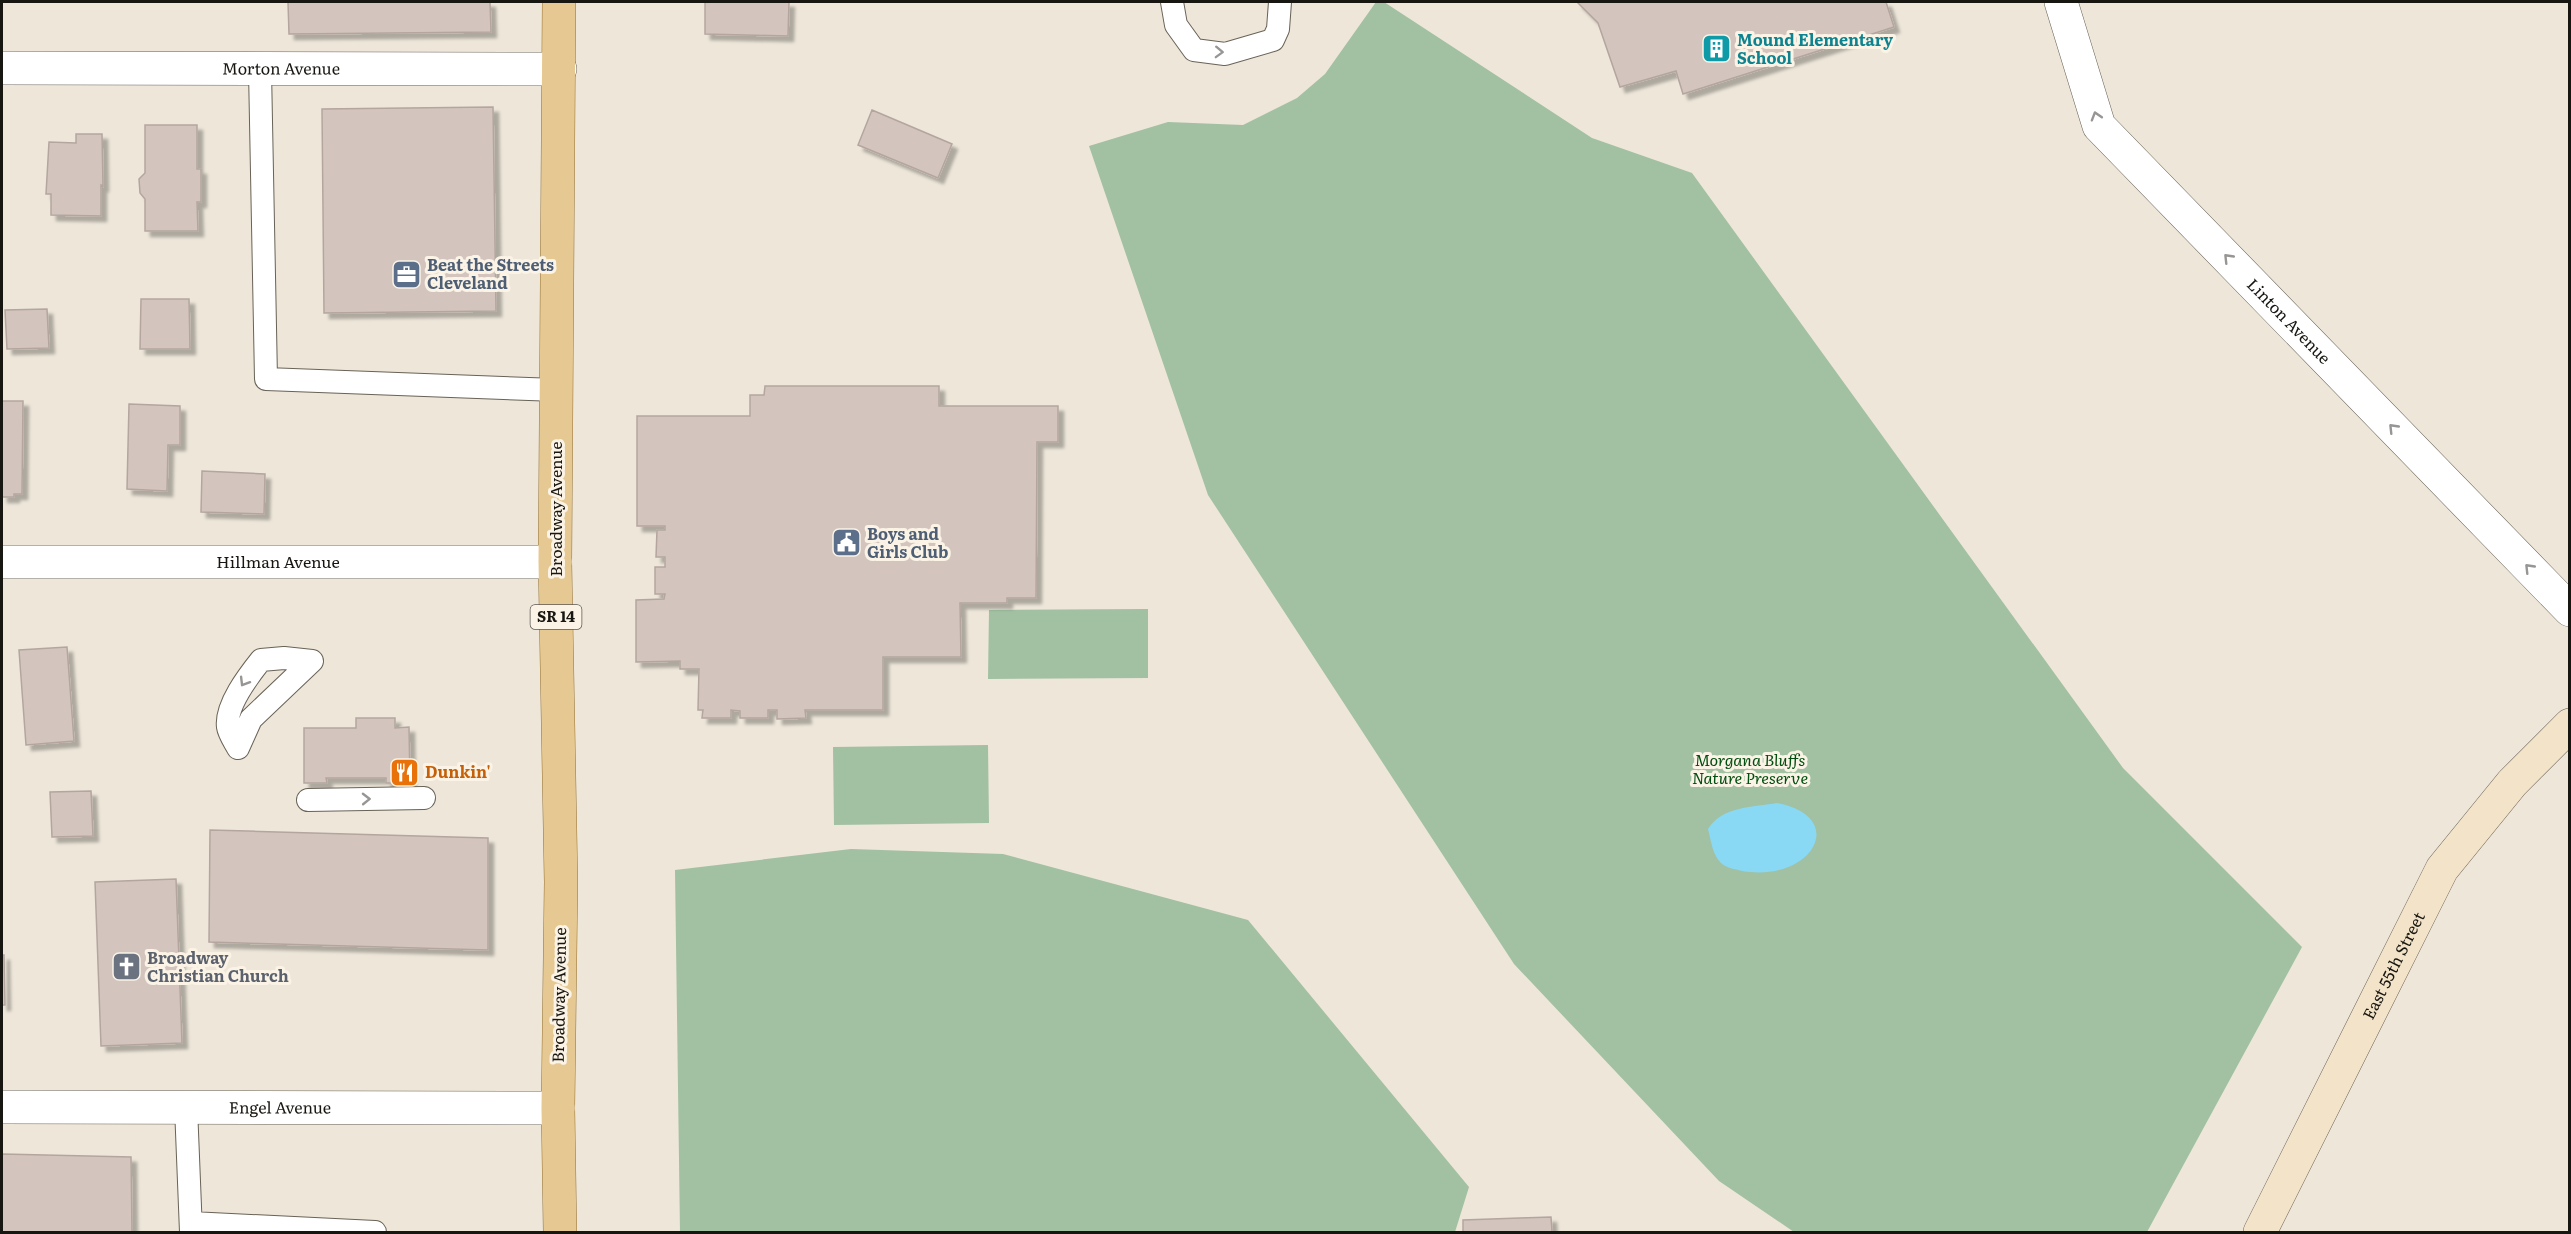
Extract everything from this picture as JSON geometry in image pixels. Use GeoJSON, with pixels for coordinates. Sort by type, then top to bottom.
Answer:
{"type":"FeatureCollection","features":[{"type":"Feature","properties":{"kind":"main road","name":"Broadway Avenue"},"geometry":{"type":"LineString","coordinates":[[559,2],[555,562],[561,882],[558,1108],[560,1233]]}},
{"type":"Feature","properties":{"kind":"street","name":"Linton Avenue"},"geometry":{"type":"LineString","coordinates":[[2061,2],[2099,126],[2570,610]]}},
{"type":"Feature","properties":{"kind":"street","name":"Morton Avenue"},"geometry":{"type":"LineString","coordinates":[[2,68],[560,69]]}},
{"type":"Feature","properties":{"kind":"street","name":"Hillman Avenue"},"geometry":{"type":"LineString","coordinates":[[2,561],[555,562]]}},
{"type":"Feature","properties":{"kind":"street","name":"East 55th Street"},"geometry":{"type":"LineString","coordinates":[[2260,1233],[2442,869],[2512,783],[2570,725]]}},
{"type":"Feature","properties":{"kind":"street","name":"Engel Avenue"},"geometry":{"type":"LineString","coordinates":[[2,1107],[558,1108]]}},
{"type":"Feature","properties":{"kind":"lane"},"geometry":{"type":"LineString","coordinates":[[1172,2],[1176,25],[1194,50],[1225,54],[1273,40],[1278,29],[1280,2]]}},
{"type":"Feature","properties":{"kind":"lane"},"geometry":{"type":"LineString","coordinates":[[260,70],[266,379],[557,390]]}},
{"type":"Feature","properties":{"kind":"lane"},"geometry":{"type":"LineString","coordinates":[[284,658],[312,661],[251,718],[238,748],[228,728],[228,716],[243,682],[261,660],[284,658]]}},
{"type":"Feature","properties":{"kind":"lane"},"geometry":{"type":"LineString","coordinates":[[308,800],[424,798]]}},
{"type":"Feature","properties":{"kind":"lane"},"geometry":{"type":"LineString","coordinates":[[186,1107],[191,1228],[375,1233]]}},
{"type":"Feature","properties":{"kind":"green space","name":"Morgana Bluffs Nature Preserve"},"geometry":{"type":"Polygon","coordinates":[[[1376,2],[1384,2],[1592,138],[1692,173],[2123,768],[2302,947],[2147,1232],[1794,1232],[1719,1181],[1514,964],[1208,495],[1089,146],[1168,122],[1243,125],[1297,98],[1325,74],[1376,2]]]}},
{"type":"Feature","properties":{"kind":"green space"},"geometry":{"type":"Polygon","coordinates":[[[1148,609],[1148,678],[988,679],[989,610],[1148,609]]]}},
{"type":"Feature","properties":{"kind":"green space"},"geometry":{"type":"Polygon","coordinates":[[[988,745],[989,823],[834,825],[833,747],[988,745]]]}},
{"type":"Feature","properties":{"kind":"green space"},"geometry":{"type":"Polygon","coordinates":[[[851,849],[1003,854],[1248,920],[1469,1187],[1455,1232],[680,1232],[675,870],[851,849]]]}},
{"type":"Feature","properties":{"kind":"water"},"geometry":{"type":"Polygon","coordinates":[[[1777,803],[1799,810],[1812,821],[1816,834],[1813,847],[1803,858],[1787,867],[1767,872],[1742,871],[1721,863],[1714,851],[1708,829],[1714,821],[1739,809],[1777,803]]]}},
{"type":"Feature","properties":{"kind":"building"},"geometry":{"type":"Polygon","coordinates":[[[288,2],[490,2],[491,32],[289,34],[288,2]]]}},
{"type":"Feature","properties":{"kind":"building"},"geometry":{"type":"Polygon","coordinates":[[[705,2],[789,2],[788,36],[705,34],[705,2]]]}},
{"type":"Feature","properties":{"kind":"building","name":"Mound Elementary School"},"geometry":{"type":"Polygon","coordinates":[[[1577,2],[1886,2],[1894,27],[1683,94],[1676,71],[1620,87],[1598,23],[1577,2]]]}},
{"type":"Feature","properties":{"kind":"building"},"geometry":{"type":"Polygon","coordinates":[[[493,107],[496,311],[324,313],[322,109],[493,107]]]}},
{"type":"Feature","properties":{"kind":"building"},"geometry":{"type":"Polygon","coordinates":[[[872,110],[952,144],[938,178],[858,145],[872,110]]]}},
{"type":"Feature","properties":{"kind":"building"},"geometry":{"type":"Polygon","coordinates":[[[145,125],[197,125],[197,169],[201,169],[201,202],[197,202],[198,231],[145,231],[145,199],[140,193],[139,179],[145,173],[145,125]]]}},
{"type":"Feature","properties":{"kind":"building"},"geometry":{"type":"Polygon","coordinates":[[[76,134],[102,134],[101,216],[51,215],[51,194],[46,194],[49,142],[76,143],[76,134]]]}},
{"type":"Feature","properties":{"kind":"building"},"geometry":{"type":"Polygon","coordinates":[[[141,299],[189,299],[190,349],[140,349],[141,299]]]}},
{"type":"Feature","properties":{"kind":"building"},"geometry":{"type":"Polygon","coordinates":[[[47,309],[49,348],[7,349],[5,310],[47,309]]]}},
{"type":"Feature","properties":{"kind":"building","name":"Boys and Girls Club"},"geometry":{"type":"Polygon","coordinates":[[[765,386],[939,386],[939,406],[1058,406],[1058,442],[1037,442],[1036,598],[1007,598],[1007,603],[960,603],[961,657],[883,657],[883,710],[805,710],[806,718],[777,719],[777,710],[768,710],[768,718],[740,718],[740,711],[731,710],[731,718],[702,718],[703,710],[698,710],[699,669],[680,669],[680,661],[636,662],[636,600],[664,599],[665,594],[655,594],[655,567],[665,567],[665,557],[656,557],[657,530],[665,530],[665,526],[637,526],[637,416],[750,416],[750,395],[764,395],[765,386]]]}},
{"type":"Feature","properties":{"kind":"building"},"geometry":{"type":"Polygon","coordinates":[[[2,401],[23,401],[22,494],[14,494],[14,497],[2,497],[2,401]]]}},
{"type":"Feature","properties":{"kind":"building"},"geometry":{"type":"Polygon","coordinates":[[[129,404],[180,406],[180,445],[168,445],[167,491],[127,489],[129,404]]]}},
{"type":"Feature","properties":{"kind":"building"},"geometry":{"type":"Polygon","coordinates":[[[202,471],[265,474],[264,514],[201,512],[202,471]]]}},
{"type":"Feature","properties":{"kind":"building"},"geometry":{"type":"Polygon","coordinates":[[[67,647],[74,741],[26,745],[19,650],[67,647]]]}},
{"type":"Feature","properties":{"kind":"building"},"geometry":{"type":"Polygon","coordinates":[[[356,718],[395,718],[395,728],[409,727],[410,783],[386,783],[386,778],[326,778],[327,783],[304,783],[304,728],[356,728],[356,718]]]}},
{"type":"Feature","properties":{"kind":"building"},"geometry":{"type":"Polygon","coordinates":[[[91,791],[93,836],[52,837],[50,792],[91,791]]]}},
{"type":"Feature","properties":{"kind":"building"},"geometry":{"type":"Polygon","coordinates":[[[210,830],[488,838],[488,950],[209,942],[210,830]]]}},
{"type":"Feature","properties":{"kind":"building"},"geometry":{"type":"Polygon","coordinates":[[[176,879],[182,1043],[101,1046],[95,882],[176,879]]]}},
{"type":"Feature","properties":{"kind":"building"},"geometry":{"type":"Polygon","coordinates":[[[2,955],[4,955],[5,1005],[2,1005],[2,955]]]}},
{"type":"Feature","properties":{"kind":"building"},"geometry":{"type":"Polygon","coordinates":[[[2,1154],[131,1157],[132,1232],[2,1232],[2,1154]]]}},
{"type":"Feature","properties":{"kind":"building"},"geometry":{"type":"Polygon","coordinates":[[[1551,1217],[1552,1232],[1463,1232],[1463,1220],[1551,1217]]]}},
{"type":"Feature","properties":{"kind":"place","name":"Mound Elementary School"},"geometry":{"type":"Point","coordinates":[1716,49]}},
{"type":"Feature","properties":{"kind":"place","name":"Beat the Streets Cleveland"},"geometry":{"type":"Point","coordinates":[406,274]}},
{"type":"Feature","properties":{"kind":"place","name":"Boys and Girls Club"},"geometry":{"type":"Point","coordinates":[846,543]}},
{"type":"Feature","properties":{"kind":"place","name":"Dunkin'"},"geometry":{"type":"Point","coordinates":[404,772]}},
{"type":"Feature","properties":{"kind":"place","name":"Broadway Christian Church"},"geometry":{"type":"Point","coordinates":[126,967]}}]}
